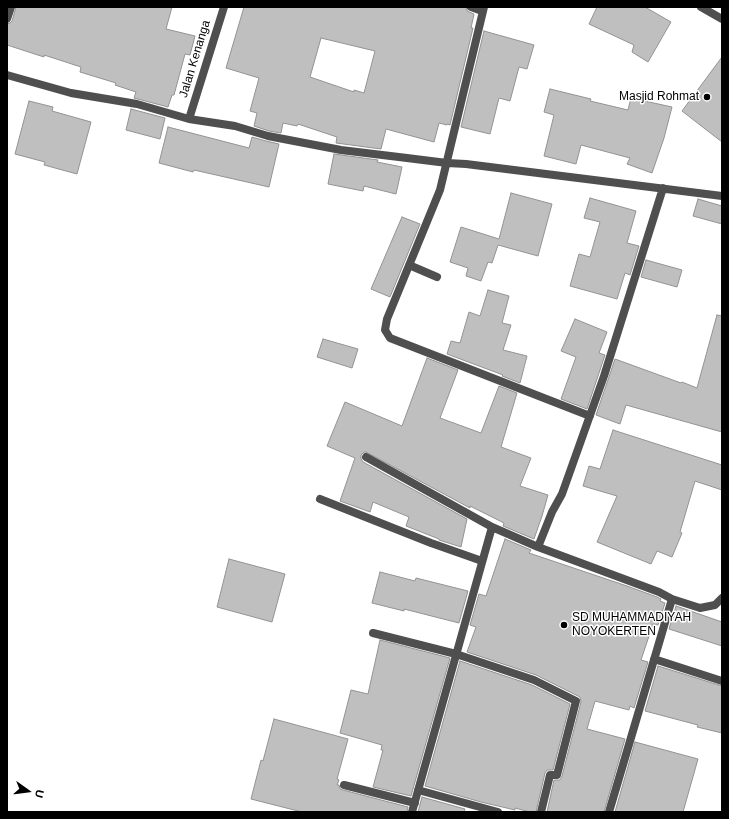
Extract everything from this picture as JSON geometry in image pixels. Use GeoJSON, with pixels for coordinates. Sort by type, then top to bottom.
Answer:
{"type":"FeatureCollection","features":[{"type":"Feature","properties":{"kind":"street"},"geometry":{"type":"LineString","coordinates":[[7,19],[11,7]]}},
{"type":"Feature","properties":{"kind":"street","name":"Jalan Kenanga"},"geometry":{"type":"LineString","coordinates":[[190,119],[224,7]]}},
{"type":"Feature","properties":{"kind":"street"},"geometry":{"type":"LineString","coordinates":[[471,7],[483,9],[447,164],[440,190],[387,319],[385,330],[390,338],[590,416]]}},
{"type":"Feature","properties":{"kind":"street"},"geometry":{"type":"LineString","coordinates":[[701,7],[722,19]]}},
{"type":"Feature","properties":{"kind":"street"},"geometry":{"type":"LineString","coordinates":[[7,75],[71,93],[137,104],[190,119],[235,126],[268,136],[341,150],[722,196]]}},
{"type":"Feature","properties":{"kind":"street"},"geometry":{"type":"LineString","coordinates":[[538,547],[552,512],[562,494],[604,376],[663,188]]}},
{"type":"Feature","properties":{"kind":"street"},"geometry":{"type":"LineString","coordinates":[[409,265],[437,277]]}},
{"type":"Feature","properties":{"kind":"street"},"geometry":{"type":"LineString","coordinates":[[366,457],[492,527],[538,547],[659,592],[672,599],[700,608],[715,605],[722,598]]}},
{"type":"Feature","properties":{"kind":"street"},"geometry":{"type":"LineString","coordinates":[[320,499],[431,543],[482,561]]}},
{"type":"Feature","properties":{"kind":"street"},"geometry":{"type":"LineString","coordinates":[[412,812],[492,527]]}},
{"type":"Feature","properties":{"kind":"street"},"geometry":{"type":"LineString","coordinates":[[609,812],[672,599]]}},
{"type":"Feature","properties":{"kind":"street"},"geometry":{"type":"LineString","coordinates":[[373,633],[456,654],[534,680],[576,701],[557,775],[550,774],[542,812]]}},
{"type":"Feature","properties":{"kind":"street"},"geometry":{"type":"LineString","coordinates":[[654,658],[722,681]]}},
{"type":"Feature","properties":{"kind":"street"},"geometry":{"type":"LineString","coordinates":[[344,785],[415,803]]}},
{"type":"Feature","properties":{"kind":"street"},"geometry":{"type":"LineString","coordinates":[[418,790],[498,812]]}},
{"type":"Feature","properties":{"kind":"building"},"geometry":{"type":"Polygon","coordinates":[[[16,7],[172,7],[166,29],[195,36],[190,55],[185,54],[174,95],[172,95],[168,107],[134,98],[136,92],[115,85],[116,83],[80,72],[81,67],[7,45],[7,24],[12,21],[16,7]]]}},
{"type":"Feature","properties":{"kind":"building"},"geometry":{"type":"Polygon","coordinates":[[[244,7],[466,7],[467,11],[474,14],[471,28],[473,28],[450,125],[439,123],[434,142],[386,129],[381,149],[336,143],[337,137],[298,124],[297,126],[283,123],[281,133],[254,126],[257,113],[250,111],[259,78],[226,68],[244,7]],[[321,38],[310,77],[354,92],[354,90],[364,93],[375,51],[321,38]]]}},
{"type":"Feature","properties":{"kind":"building"},"geometry":{"type":"Polygon","coordinates":[[[597,7],[645,7],[671,22],[648,62],[632,52],[634,45],[589,24],[597,7]]]}},
{"type":"Feature","properties":{"kind":"building"},"geometry":{"type":"Polygon","coordinates":[[[484,31],[534,45],[527,69],[519,67],[510,101],[499,98],[490,134],[461,127],[484,31]]]}},
{"type":"Feature","properties":{"kind":"building","name":"Masjid Rohmat"},"geometry":{"type":"Polygon","coordinates":[[[722,57],[722,142],[682,111],[722,57]]]}},
{"type":"Feature","properties":{"kind":"building"},"geometry":{"type":"Polygon","coordinates":[[[550,89],[628,110],[631,98],[672,107],[664,138],[652,173],[627,164],[630,158],[581,145],[576,164],[544,156],[554,115],[544,112],[550,89]]]}},
{"type":"Feature","properties":{"kind":"building"},"geometry":{"type":"Polygon","coordinates":[[[29,101],[53,107],[52,111],[91,122],[77,174],[44,165],[45,162],[15,154],[29,101]]]}},
{"type":"Feature","properties":{"kind":"building"},"geometry":{"type":"Polygon","coordinates":[[[131,109],[165,118],[160,139],[126,130],[131,109]]]}},
{"type":"Feature","properties":{"kind":"building"},"geometry":{"type":"Polygon","coordinates":[[[168,127],[249,148],[252,137],[279,144],[269,187],[194,170],[193,172],[159,163],[168,127]]]}},
{"type":"Feature","properties":{"kind":"building"},"geometry":{"type":"Polygon","coordinates":[[[334,154],[378,160],[377,162],[402,167],[396,194],[364,186],[363,191],[328,184],[334,154]]]}},
{"type":"Feature","properties":{"kind":"building"},"geometry":{"type":"Polygon","coordinates":[[[511,193],[552,204],[538,256],[498,245],[492,263],[488,262],[481,281],[466,276],[468,268],[450,262],[461,227],[499,239],[511,193]]]}},
{"type":"Feature","properties":{"kind":"building"},"geometry":{"type":"Polygon","coordinates":[[[590,198],[636,211],[627,243],[639,246],[630,275],[625,273],[617,299],[570,286],[579,254],[590,257],[600,222],[584,218],[590,198]]]}},
{"type":"Feature","properties":{"kind":"building"},"geometry":{"type":"Polygon","coordinates":[[[698,199],[722,206],[722,224],[693,216],[698,199]]]}},
{"type":"Feature","properties":{"kind":"building"},"geometry":{"type":"Polygon","coordinates":[[[402,217],[420,224],[390,297],[371,289],[402,217]]]}},
{"type":"Feature","properties":{"kind":"building"},"geometry":{"type":"Polygon","coordinates":[[[646,260],[682,270],[677,287],[641,277],[646,260]]]}},
{"type":"Feature","properties":{"kind":"building"},"geometry":{"type":"Polygon","coordinates":[[[488,290],[509,296],[502,323],[511,325],[503,350],[527,356],[520,383],[447,354],[451,341],[460,343],[469,312],[480,316],[488,290]]]}},
{"type":"Feature","properties":{"kind":"building"},"geometry":{"type":"Polygon","coordinates":[[[717,315],[722,316],[722,432],[626,405],[620,424],[596,415],[615,359],[697,388],[717,315]]]}},
{"type":"Feature","properties":{"kind":"building"},"geometry":{"type":"Polygon","coordinates":[[[575,319],[607,332],[599,353],[605,355],[587,409],[561,399],[576,357],[561,351],[575,319]]]}},
{"type":"Feature","properties":{"kind":"building"},"geometry":{"type":"Polygon","coordinates":[[[323,339],[358,349],[352,368],[317,357],[323,339]]]}},
{"type":"Feature","properties":{"kind":"building"},"geometry":{"type":"Polygon","coordinates":[[[427,358],[458,370],[440,418],[481,433],[499,386],[517,393],[501,447],[531,458],[520,486],[548,495],[534,539],[503,526],[504,523],[470,506],[470,508],[366,452],[361,455],[363,462],[467,519],[461,547],[439,540],[406,526],[409,517],[373,502],[370,512],[340,501],[355,458],[327,446],[345,402],[402,426],[427,358]]]}},
{"type":"Feature","properties":{"kind":"building"},"geometry":{"type":"Polygon","coordinates":[[[613,430],[722,465],[722,490],[695,481],[680,532],[682,533],[672,557],[657,551],[651,564],[597,542],[617,496],[583,486],[589,466],[600,469],[613,430]]]}},
{"type":"Feature","properties":{"kind":"building","name":"SD MUHAMMADIYAH NOYOKERTEN"},"geometry":{"type":"Polygon","coordinates":[[[505,539],[531,550],[529,553],[657,597],[661,599],[660,601],[665,603],[658,625],[653,624],[641,660],[648,662],[634,708],[630,706],[629,710],[595,701],[587,729],[625,739],[604,812],[547,812],[554,780],[560,780],[562,776],[581,702],[580,697],[536,675],[467,652],[476,627],[470,625],[479,594],[486,596],[505,539]]]}},
{"type":"Feature","properties":{"kind":"building"},"geometry":{"type":"Polygon","coordinates":[[[229,559],[285,574],[272,622],[217,607],[229,559]]]}},
{"type":"Feature","properties":{"kind":"building"},"geometry":{"type":"Polygon","coordinates":[[[380,572],[415,581],[416,578],[468,591],[459,623],[404,609],[404,611],[372,603],[380,572]]]}},
{"type":"Feature","properties":{"kind":"building"},"geometry":{"type":"Polygon","coordinates":[[[676,606],[722,622],[722,646],[669,629],[676,606]]]}},
{"type":"Feature","properties":{"kind":"building"},"geometry":{"type":"Polygon","coordinates":[[[380,640],[450,658],[411,796],[373,787],[383,750],[381,750],[382,745],[340,733],[351,690],[368,694],[380,640]]]}},
{"type":"Feature","properties":{"kind":"building"},"geometry":{"type":"Polygon","coordinates":[[[460,661],[532,685],[570,704],[553,770],[547,770],[545,773],[536,812],[515,808],[515,810],[425,786],[460,661]]]}},
{"type":"Feature","properties":{"kind":"building"},"geometry":{"type":"Polygon","coordinates":[[[658,666],[722,686],[722,733],[645,711],[658,666]]]}},
{"type":"Feature","properties":{"kind":"building"},"geometry":{"type":"Polygon","coordinates":[[[274,719],[348,739],[337,779],[339,780],[337,785],[339,785],[340,789],[408,807],[407,812],[302,812],[251,799],[274,719]]]}},
{"type":"Feature","properties":{"kind":"building"},"geometry":{"type":"Polygon","coordinates":[[[635,742],[698,759],[683,812],[615,812],[635,742]]]}},
{"type":"Feature","properties":{"kind":"building"},"geometry":{"type":"Polygon","coordinates":[[[422,797],[465,809],[464,812],[418,812],[422,797]]]}},
{"type":"Feature","properties":{"kind":"place","name":"Masjid Rohmat"},"geometry":{"type":"Point","coordinates":[707,97]}},
{"type":"Feature","properties":{"kind":"place","name":"SD MUHAMMADIYAH NOYOKERTEN"},"geometry":{"type":"Point","coordinates":[564,625]}}]}
